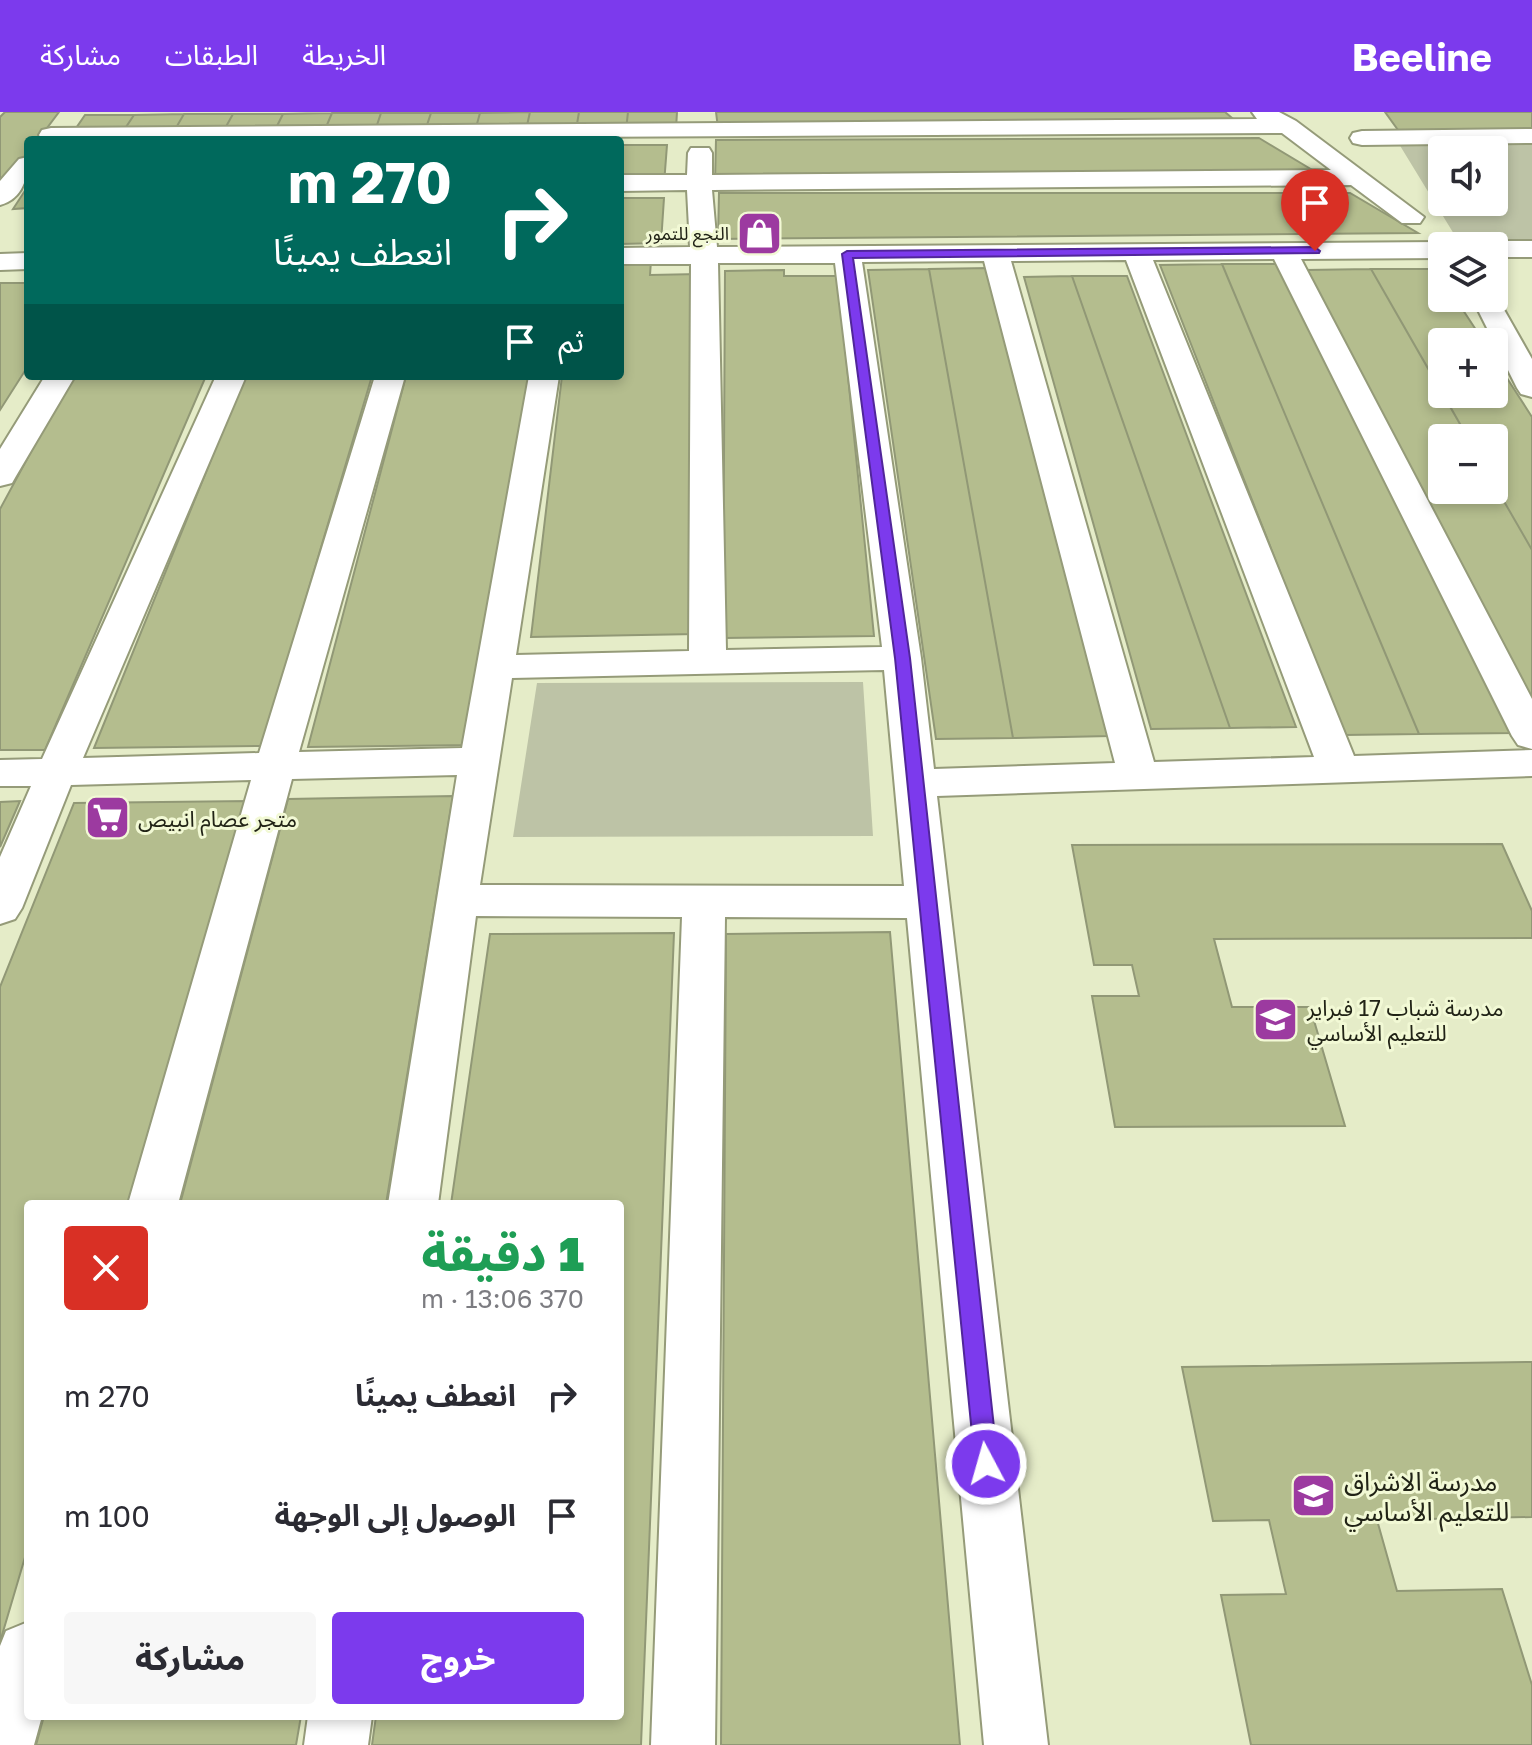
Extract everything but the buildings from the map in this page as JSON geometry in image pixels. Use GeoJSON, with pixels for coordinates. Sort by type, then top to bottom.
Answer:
{"type":"FeatureCollection","features":[{"type":"Feature","properties":{"kind":"street"},"geometry":{"type":"LineString","coordinates":[[51,136],[68,112]]}},
{"type":"Feature","properties":{"kind":"street"},"geometry":{"type":"LineString","coordinates":[[1262,112],[1294,119],[1428,235]]}},
{"type":"Feature","properties":{"kind":"street"},"geometry":{"type":"LineString","coordinates":[[1352,112],[1376,166],[1411,217]]}},
{"type":"Feature","properties":{"kind":"street"},"geometry":{"type":"LineString","coordinates":[[256,136],[702,121],[1294,119],[1311,113]]}},
{"type":"Feature","properties":{"kind":"street"},"geometry":{"type":"LineString","coordinates":[[702,121],[698,182],[705,256],[704,560],[708,662]]}},
{"type":"Feature","properties":{"kind":"street"},"geometry":{"type":"LineString","coordinates":[[1362,138],[1532,136]]}},
{"type":"Feature","properties":{"kind":"street"},"geometry":{"type":"LineString","coordinates":[[0,197],[24,169]]}},
{"type":"Feature","properties":{"kind":"street"},"geometry":{"type":"LineString","coordinates":[[624,183],[1358,177]]}},
{"type":"Feature","properties":{"kind":"street"},"geometry":{"type":"LineString","coordinates":[[624,256],[1428,249]]}},
{"type":"Feature","properties":{"kind":"street"},"geometry":{"type":"LineString","coordinates":[[1508,249],[1532,249]]}},
{"type":"Feature","properties":{"kind":"street"},"geometry":{"type":"LineString","coordinates":[[1283,251],[1532,736]]}},
{"type":"Feature","properties":{"kind":"street"},"geometry":{"type":"LineString","coordinates":[[1136,252],[1339,769]]}},
{"type":"Feature","properties":{"kind":"street"},"geometry":{"type":"LineString","coordinates":[[995,253],[1138,776]]}},
{"type":"Feature","properties":{"kind":"street"},"geometry":{"type":"LineString","coordinates":[[847,254],[902,658],[1016,1745]]}},
{"type":"Feature","properties":{"kind":"street"},"geometry":{"type":"LineString","coordinates":[[0,262],[24,261]]}},
{"type":"Feature","properties":{"kind":"street"},"geometry":{"type":"LineString","coordinates":[[1508,308],[1532,324]]}},
{"type":"Feature","properties":{"kind":"street"},"geometry":{"type":"LineString","coordinates":[[1493,312],[1532,388]]}},
{"type":"Feature","properties":{"kind":"street"},"geometry":{"type":"LineString","coordinates":[[0,476],[58,380]]}},
{"type":"Feature","properties":{"kind":"street"},"geometry":{"type":"LineString","coordinates":[[0,908],[229,380]]}},
{"type":"Feature","properties":{"kind":"street"},"geometry":{"type":"LineString","coordinates":[[154,1200],[275,766],[389,380]]}},
{"type":"Feature","properties":{"kind":"street"},"geometry":{"type":"LineString","coordinates":[[414,1200],[456,900],[543,380]]}},
{"type":"Feature","properties":{"kind":"street"},"geometry":{"type":"LineString","coordinates":[[0,418],[34,419]]}},
{"type":"Feature","properties":{"kind":"street"},"geometry":{"type":"LineString","coordinates":[[496,667],[902,658]]}},
{"type":"Feature","properties":{"kind":"street"},"geometry":{"type":"LineString","coordinates":[[0,773],[480,761]]}},
{"type":"Feature","properties":{"kind":"street"},"geometry":{"type":"LineString","coordinates":[[916,783],[1532,763]]}},
{"type":"Feature","properties":{"kind":"street"},"geometry":{"type":"LineString","coordinates":[[456,900],[928,902]]}},
{"type":"Feature","properties":{"kind":"street"},"geometry":{"type":"LineString","coordinates":[[683,1745],[704,901]]}},
{"type":"Feature","properties":{"kind":"street"},"geometry":{"type":"LineString","coordinates":[[2,1745],[24,1667]]}},
{"type":"Feature","properties":{"kind":"street"},"geometry":{"type":"LineString","coordinates":[[336,1745],[339,1720]]}},
{"type":"Feature","properties":{"kind":"green space"},"geometry":{"type":"Polygon","coordinates":[[[1532,141],[1532,239],[1508,239],[1508,232],[1453,232],[1443,216],[1508,216],[1508,142],[1532,141]]]}},
{"type":"Feature","properties":{"kind":"green space"},"geometry":{"type":"Polygon","coordinates":[[[1428,143],[1428,192],[1399,144],[1428,143]]]}},
{"type":"Feature","properties":{"kind":"green space"},"geometry":{"type":"Polygon","coordinates":[[[863,682],[873,836],[513,837],[537,683],[863,682]]]}},
{"type":"Feature","properties":{"kind":"place","name":"النجع للتمور"},"geometry":{"type":"Point","coordinates":[760,233]}},
{"type":"Feature","properties":{"kind":"place","name":"متجر عصام انبيص"},"geometry":{"type":"Point","coordinates":[107,818]}},
{"type":"Feature","properties":{"kind":"place","name":"مدرسة شباب 17 فبراير للتعليم الأساسي"},"geometry":{"type":"Point","coordinates":[1276,1020]}},
{"type":"Feature","properties":{"kind":"place","name":"مدرسة الاشراق للتعليم الأساسي"},"geometry":{"type":"Point","coordinates":[1313,1496]}},
{"type":"Feature","properties":{"kind":"route"},"geometry":{"type":"LineString","coordinates":[[986,1464],[902,658],[847,254],[1315,251]]}}]}
